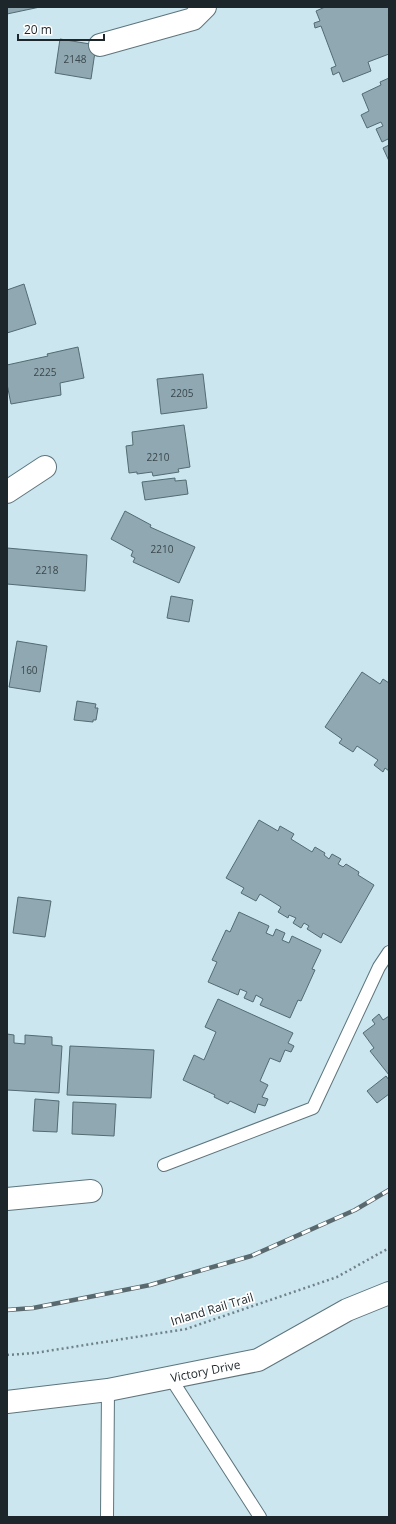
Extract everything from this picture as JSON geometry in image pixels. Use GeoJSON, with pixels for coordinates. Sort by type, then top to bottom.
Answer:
{"type":"FeatureCollection","features":[{"type":"Feature","properties":{"kind":"street"},"geometry":{"type":"LineString","coordinates":[[100,44],[193,19],[205,7]]}},
{"type":"Feature","properties":{"kind":"street"},"geometry":{"type":"LineString","coordinates":[[7,492],[45,468]]}},
{"type":"Feature","properties":{"kind":"street"},"geometry":{"type":"LineString","coordinates":[[7,1199],[91,1191]]}},
{"type":"Feature","properties":{"kind":"street","name":"Victory Drive"},"geometry":{"type":"LineString","coordinates":[[7,1402],[108,1390],[258,1360],[347,1310],[389,1292]]}},
{"type":"Feature","properties":{"kind":"lane"},"geometry":{"type":"LineString","coordinates":[[164,1165],[313,1108],[379,967],[389,952]]}},
{"type":"Feature","properties":{"kind":"lane"},"geometry":{"type":"LineString","coordinates":[[170,1377],[260,1517]]}},
{"type":"Feature","properties":{"kind":"lane"},"geometry":{"type":"LineString","coordinates":[[107,1517],[108,1390]]}},
{"type":"Feature","properties":{"kind":"path","name":"Inland Rail Trail"},"geometry":{"type":"LineString","coordinates":[[7,1355],[35,1353],[186,1329],[337,1277],[389,1248]]}},
{"type":"Feature","properties":{"kind":"building"},"geometry":{"type":"Polygon","coordinates":[[[7,7],[40,7],[7,14],[7,7]]]}},
{"type":"Feature","properties":{"kind":"building"},"geometry":{"type":"Polygon","coordinates":[[[325,7],[389,7],[389,54],[368,62],[371,71],[343,82],[339,72],[333,75],[331,68],[336,66],[321,26],[315,28],[314,23],[320,21],[316,11],[325,7]]]}},
{"type":"Feature","properties":{"kind":"building"},"geometry":{"type":"Polygon","coordinates":[[[60,39],[96,45],[91,79],[55,73],[60,39]]]}},
{"type":"Feature","properties":{"kind":"building"},"geometry":{"type":"Polygon","coordinates":[[[389,78],[389,141],[388,139],[382,142],[376,129],[383,126],[381,122],[367,128],[361,115],[369,111],[362,94],[381,85],[380,82],[389,78]]]}},
{"type":"Feature","properties":{"kind":"building"},"geometry":{"type":"Polygon","coordinates":[[[389,145],[389,161],[383,148],[389,145]]]}},
{"type":"Feature","properties":{"kind":"building"},"geometry":{"type":"Polygon","coordinates":[[[24,284],[36,324],[7,333],[7,290],[24,284]]]}},
{"type":"Feature","properties":{"kind":"building"},"geometry":{"type":"Polygon","coordinates":[[[78,347],[84,378],[60,383],[61,395],[11,404],[7,384],[7,365],[48,356],[47,354],[78,347]]]}},
{"type":"Feature","properties":{"kind":"building"},"geometry":{"type":"Polygon","coordinates":[[[203,374],[207,408],[161,414],[157,379],[203,374]]]}},
{"type":"Feature","properties":{"kind":"building"},"geometry":{"type":"Polygon","coordinates":[[[184,425],[190,467],[178,469],[179,472],[153,476],[152,472],[137,474],[137,472],[129,473],[126,446],[133,445],[132,432],[184,425]]]}},
{"type":"Feature","properties":{"kind":"building"},"geometry":{"type":"Polygon","coordinates":[[[175,478],[175,481],[186,480],[188,494],[145,500],[142,482],[175,478]]]}},
{"type":"Feature","properties":{"kind":"building"},"geometry":{"type":"Polygon","coordinates":[[[125,511],[151,525],[150,527],[195,547],[179,583],[133,562],[135,558],[131,556],[133,551],[111,539],[125,511]]]}},
{"type":"Feature","properties":{"kind":"building"},"geometry":{"type":"Polygon","coordinates":[[[7,548],[87,555],[85,591],[7,584],[7,548]]]}},
{"type":"Feature","properties":{"kind":"building"},"geometry":{"type":"Polygon","coordinates":[[[171,596],[193,600],[189,622],[167,618],[171,596]]]}},
{"type":"Feature","properties":{"kind":"building"},"geometry":{"type":"Polygon","coordinates":[[[17,641],[47,646],[40,692],[9,687],[17,641]]]}},
{"type":"Feature","properties":{"kind":"building"},"geometry":{"type":"Polygon","coordinates":[[[362,672],[380,684],[383,679],[389,683],[389,771],[385,768],[383,772],[374,765],[378,760],[357,746],[353,752],[339,743],[342,739],[325,727],[362,672]]]}},
{"type":"Feature","properties":{"kind":"building"},"geometry":{"type":"Polygon","coordinates":[[[77,701],[96,704],[95,708],[98,708],[96,720],[93,720],[93,722],[74,720],[77,701]]]}},
{"type":"Feature","properties":{"kind":"building"},"geometry":{"type":"Polygon","coordinates":[[[259,820],[278,831],[280,826],[294,834],[291,839],[312,852],[315,847],[325,853],[324,855],[329,859],[332,854],[341,859],[338,864],[343,867],[346,864],[359,872],[358,875],[374,885],[341,943],[323,933],[321,938],[307,929],[309,926],[304,923],[301,928],[293,923],[296,918],[289,915],[288,918],[278,912],[281,907],[260,894],[256,901],[241,893],[244,888],[226,878],[259,820]]]}},
{"type":"Feature","properties":{"kind":"building"},"geometry":{"type":"Polygon","coordinates":[[[18,897],[51,901],[45,937],[13,933],[18,897]]]}},
{"type":"Feature","properties":{"kind":"building"},"geometry":{"type":"Polygon","coordinates":[[[239,912],[269,926],[266,933],[273,936],[276,929],[285,933],[282,940],[289,943],[292,936],[321,950],[312,969],[315,970],[301,1001],[298,1000],[290,1018],[260,1005],[263,999],[256,995],[253,1002],[244,998],[247,992],[240,989],[238,995],[208,982],[217,962],[212,960],[226,930],[230,932],[239,912]]]}},
{"type":"Feature","properties":{"kind":"building"},"geometry":{"type":"Polygon","coordinates":[[[218,999],[293,1033],[288,1043],[294,1046],[291,1052],[285,1050],[280,1062],[270,1058],[260,1081],[268,1085],[262,1097],[268,1099],[265,1106],[258,1104],[255,1113],[230,1101],[228,1104],[214,1097],[215,1095],[183,1080],[194,1055],[204,1060],[216,1032],[205,1027],[218,999]]]}},
{"type":"Feature","properties":{"kind":"building"},"geometry":{"type":"Polygon","coordinates":[[[379,1014],[383,1020],[389,1016],[389,1075],[370,1051],[374,1048],[363,1033],[375,1024],[372,1020],[379,1014]]]}},
{"type":"Feature","properties":{"kind":"building"},"geometry":{"type":"Polygon","coordinates":[[[7,1034],[14,1035],[14,1043],[25,1044],[25,1035],[52,1037],[52,1045],[62,1046],[59,1093],[7,1090],[7,1034]]]}},
{"type":"Feature","properties":{"kind":"building"},"geometry":{"type":"Polygon","coordinates":[[[70,1046],[154,1050],[151,1098],[67,1095],[70,1046]]]}},
{"type":"Feature","properties":{"kind":"building"},"geometry":{"type":"Polygon","coordinates":[[[386,1076],[389,1080],[389,1094],[377,1103],[367,1091],[386,1076]]]}},
{"type":"Feature","properties":{"kind":"building"},"geometry":{"type":"Polygon","coordinates":[[[35,1099],[59,1101],[57,1132],[33,1131],[35,1099]]]}},
{"type":"Feature","properties":{"kind":"building"},"geometry":{"type":"Polygon","coordinates":[[[73,1102],[116,1104],[114,1136],[72,1134],[73,1102]]]}},
{"type":"Feature","properties":{"kind":"railway"},"geometry":{"type":"LineString","coordinates":[[7,1310],[33,1308],[150,1285],[251,1256],[355,1210],[389,1190]]}}]}
